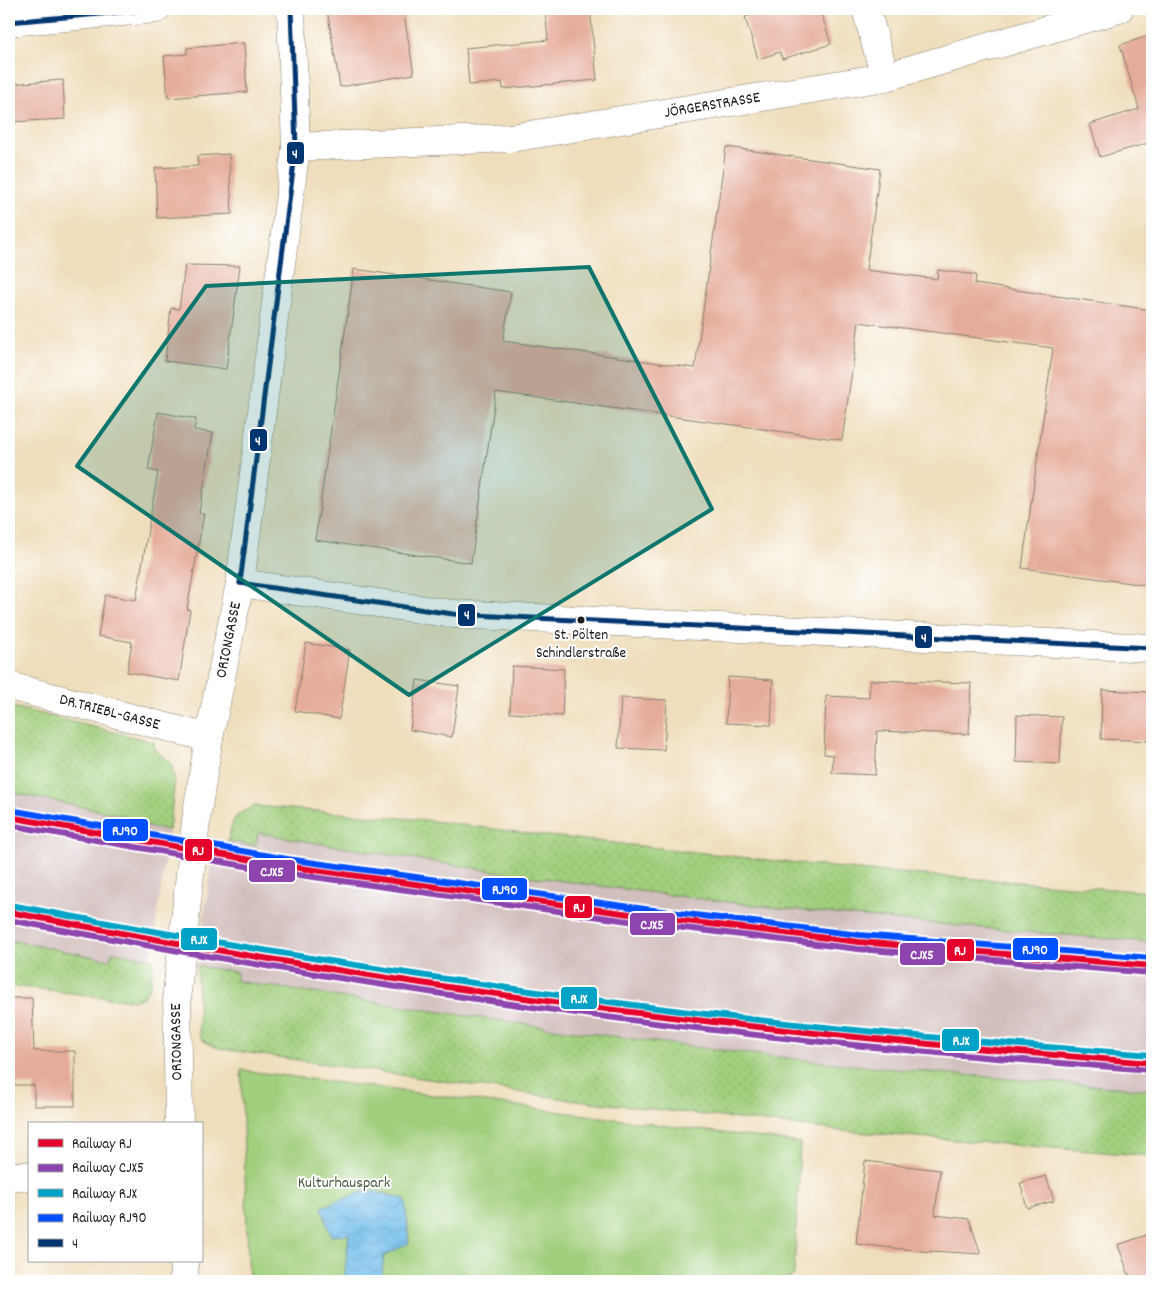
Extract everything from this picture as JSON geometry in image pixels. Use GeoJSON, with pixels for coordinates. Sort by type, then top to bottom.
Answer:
{"type":"FeatureCollection","features":[{"type":"Feature","properties":{"kind":"street"},"geometry":{"type":"LineString","coordinates":[[9,22],[156,9]]}},
{"type":"Feature","properties":{"kind":"street","name":"ORIONGASSE"},"geometry":{"type":"LineString","coordinates":[[179,1122],[176,992],[197,812],[209,738],[240,583],[296,147],[291,9]]}},
{"type":"Feature","properties":{"kind":"street"},"geometry":{"type":"LineString","coordinates":[[866,9],[885,77]]}},
{"type":"Feature","properties":{"kind":"street","name":"JÖRGERSTRASSE"},"geometry":{"type":"LineString","coordinates":[[296,147],[511,138],[885,77],[1119,9]]}},
{"type":"Feature","properties":{"kind":"street"},"geometry":{"type":"LineString","coordinates":[[240,583],[453,614],[1152,648]]}},
{"type":"Feature","properties":{"kind":"street","name":"DR.TRIEBL-GASSE"},"geometry":{"type":"LineString","coordinates":[[9,686],[209,738]]}},
{"type":"Feature","properties":{"kind":"street"},"geometry":{"type":"LineString","coordinates":[[9,1176],[28,1176]]}},
{"type":"Feature","properties":{"kind":"street"},"geometry":{"type":"LineString","coordinates":[[184,1262],[184,1281]]}},
{"type":"Feature","properties":{"kind":"highlighted area"},"geometry":{"type":"Polygon","coordinates":[[[589,267],[712,509],[409,695],[77,466],[206,286],[589,267]]]}},
{"type":"Feature","properties":{"kind":"shaded area"},"geometry":{"type":"Polygon","coordinates":[[[9,792],[126,816],[133,824],[169,830],[151,958],[112,952],[110,960],[9,940],[9,792]]]}},
{"type":"Feature","properties":{"kind":"shaded area"},"geometry":{"type":"Polygon","coordinates":[[[257,833],[401,857],[648,892],[791,909],[1152,942],[1152,1090],[976,1077],[762,1055],[582,1032],[236,981],[237,972],[197,966],[215,839],[255,846],[257,833]]]}},
{"type":"Feature","properties":{"kind":"green space"},"geometry":{"type":"Polygon","coordinates":[[[9,706],[154,742],[154,749],[171,764],[175,781],[169,830],[133,824],[126,816],[9,792],[9,706]]]}},
{"type":"Feature","properties":{"kind":"green space"},"geometry":{"type":"Polygon","coordinates":[[[255,806],[425,820],[540,835],[859,870],[1152,892],[1152,942],[899,920],[710,900],[501,872],[258,833],[256,846],[228,841],[235,818],[242,812],[255,806]]]}},
{"type":"Feature","properties":{"kind":"green space"},"geometry":{"type":"Polygon","coordinates":[[[9,940],[110,960],[112,952],[154,959],[150,987],[143,997],[136,1000],[9,986],[9,940]]]}},
{"type":"Feature","properties":{"kind":"green space"},"geometry":{"type":"Polygon","coordinates":[[[197,966],[237,972],[236,981],[694,1047],[907,1070],[1152,1090],[1152,1156],[842,1131],[566,1099],[221,1048],[208,1044],[199,1035],[197,966]]]}},
{"type":"Feature","properties":{"kind":"green space","name":"Kulturhauspark"},"geometry":{"type":"Polygon","coordinates":[[[241,1070],[800,1143],[794,1275],[783,1281],[249,1281],[241,1070]]]}},
{"type":"Feature","properties":{"kind":"water"},"geometry":{"type":"Polygon","coordinates":[[[368,1190],[405,1199],[409,1243],[384,1256],[381,1281],[344,1281],[349,1234],[331,1236],[322,1207],[368,1190]]]}},
{"type":"Feature","properties":{"kind":"building"},"geometry":{"type":"Polygon","coordinates":[[[327,9],[403,9],[414,74],[340,87],[327,9]]]}},
{"type":"Feature","properties":{"kind":"building"},"geometry":{"type":"Polygon","coordinates":[[[545,9],[590,9],[597,80],[503,89],[502,82],[469,85],[466,48],[548,40],[545,9]]]}},
{"type":"Feature","properties":{"kind":"building"},"geometry":{"type":"Polygon","coordinates":[[[769,9],[820,9],[831,44],[782,59],[780,52],[758,59],[745,17],[769,9]]]}},
{"type":"Feature","properties":{"kind":"building"},"geometry":{"type":"Polygon","coordinates":[[[1152,35],[1152,142],[1100,157],[1090,124],[1139,109],[1120,45],[1152,35]]]}},
{"type":"Feature","properties":{"kind":"building"},"geometry":{"type":"Polygon","coordinates":[[[244,43],[247,92],[168,98],[164,56],[187,54],[187,48],[244,43]]]}},
{"type":"Feature","properties":{"kind":"building"},"geometry":{"type":"Polygon","coordinates":[[[63,80],[65,119],[9,122],[9,84],[63,80]]]}},
{"type":"Feature","properties":{"kind":"building"},"geometry":{"type":"Polygon","coordinates":[[[726,147],[880,169],[866,270],[937,279],[938,270],[976,275],[975,284],[1152,310],[1152,586],[1022,568],[1053,348],[859,322],[842,440],[496,392],[471,563],[315,540],[354,269],[511,292],[503,341],[695,368],[726,147]]]}},
{"type":"Feature","properties":{"kind":"building"},"geometry":{"type":"Polygon","coordinates":[[[229,154],[232,214],[157,218],[155,168],[198,166],[197,156],[229,154]]]}},
{"type":"Feature","properties":{"kind":"building"},"geometry":{"type":"Polygon","coordinates":[[[185,265],[240,266],[226,369],[165,361],[171,308],[179,309],[185,265]]]}},
{"type":"Feature","properties":{"kind":"building"},"geometry":{"type":"Polygon","coordinates":[[[158,412],[196,419],[194,430],[213,433],[199,513],[204,514],[187,609],[190,610],[179,681],[127,672],[132,642],[98,636],[105,595],[136,600],[158,472],[148,470],[158,412]]]}},
{"type":"Feature","properties":{"kind":"building"},"geometry":{"type":"Polygon","coordinates":[[[306,643],[350,650],[339,719],[295,711],[306,643]]]}},
{"type":"Feature","properties":{"kind":"building"},"geometry":{"type":"Polygon","coordinates":[[[512,666],[564,669],[562,716],[510,713],[512,666]]]}},
{"type":"Feature","properties":{"kind":"building"},"geometry":{"type":"Polygon","coordinates":[[[728,677],[773,680],[771,725],[726,723],[728,677]]]}},
{"type":"Feature","properties":{"kind":"building"},"geometry":{"type":"Polygon","coordinates":[[[417,680],[459,686],[452,737],[410,730],[417,680]]]}},
{"type":"Feature","properties":{"kind":"building"},"geometry":{"type":"Polygon","coordinates":[[[870,680],[971,683],[969,734],[877,731],[875,775],[832,773],[833,755],[824,754],[826,696],[869,698],[870,680]]]}},
{"type":"Feature","properties":{"kind":"building"},"geometry":{"type":"Polygon","coordinates":[[[1102,690],[1152,692],[1152,741],[1101,739],[1102,690]]]}},
{"type":"Feature","properties":{"kind":"building"},"geometry":{"type":"Polygon","coordinates":[[[621,698],[667,700],[664,750],[618,748],[621,698]]]}},
{"type":"Feature","properties":{"kind":"building"},"geometry":{"type":"Polygon","coordinates":[[[1017,715],[1062,717],[1060,764],[1016,762],[1017,715]]]}},
{"type":"Feature","properties":{"kind":"building"},"geometry":{"type":"Polygon","coordinates":[[[9,998],[32,998],[34,1051],[75,1051],[75,1106],[34,1106],[34,1085],[9,1085],[9,998]]]}},
{"type":"Feature","properties":{"kind":"building"},"geometry":{"type":"Polygon","coordinates":[[[865,1161],[940,1170],[935,1215],[969,1219],[981,1254],[931,1252],[856,1244],[865,1161]]]}},
{"type":"Feature","properties":{"kind":"building"},"geometry":{"type":"Polygon","coordinates":[[[1046,1176],[1054,1201],[1027,1208],[1020,1183],[1046,1176]]]}},
{"type":"Feature","properties":{"kind":"building"},"geometry":{"type":"Polygon","coordinates":[[[1152,1233],[1152,1281],[1131,1281],[1118,1245],[1152,1233]]]}},
{"type":"Feature","properties":{"kind":"rail line","name":"RJ90"},"geometry":{"type":"LineString","coordinates":[[10,810],[287,859],[645,909],[860,935],[1152,958]]}},
{"type":"Feature","properties":{"kind":"rail line","name":"RJ"},"geometry":{"type":"LineString","coordinates":[[9,817],[286,866],[644,916],[859,942],[1152,966]]}},
{"type":"Feature","properties":{"kind":"rail line","name":"CJX5"},"geometry":{"type":"LineString","coordinates":[[9,825],[285,873],[643,923],[858,949],[1151,973]]}},
{"type":"Feature","properties":{"kind":"rail line","name":"RJX"},"geometry":{"type":"LineString","coordinates":[[10,905],[353,965],[611,1002],[754,1020],[981,1042],[1152,1055]]}},
{"type":"Feature","properties":{"kind":"rail line","name":"RJ"},"geometry":{"type":"LineString","coordinates":[[9,912],[180,944],[524,998],[753,1027],[1152,1063]]}},
{"type":"Feature","properties":{"kind":"rail line","name":"CJX5"},"geometry":{"type":"LineString","coordinates":[[9,920],[351,980],[523,1006],[753,1035],[980,1057],[1151,1070]]}},
{"type":"Feature","properties":{"kind":"transit line","name":"4"},"geometry":{"type":"LineString","coordinates":[[9,22],[156,9]]}},
{"type":"Feature","properties":{"kind":"transit line","name":"4"},"geometry":{"type":"LineString","coordinates":[[240,583],[296,147],[291,9]]}},
{"type":"Feature","properties":{"kind":"transit line","name":"4"},"geometry":{"type":"LineString","coordinates":[[240,583],[453,614],[1152,648]]}},
{"type":"Feature","properties":{"kind":"place","name":"St. Pölten Schindlerstraße"},"geometry":{"type":"Point","coordinates":[581,620]}}]}
